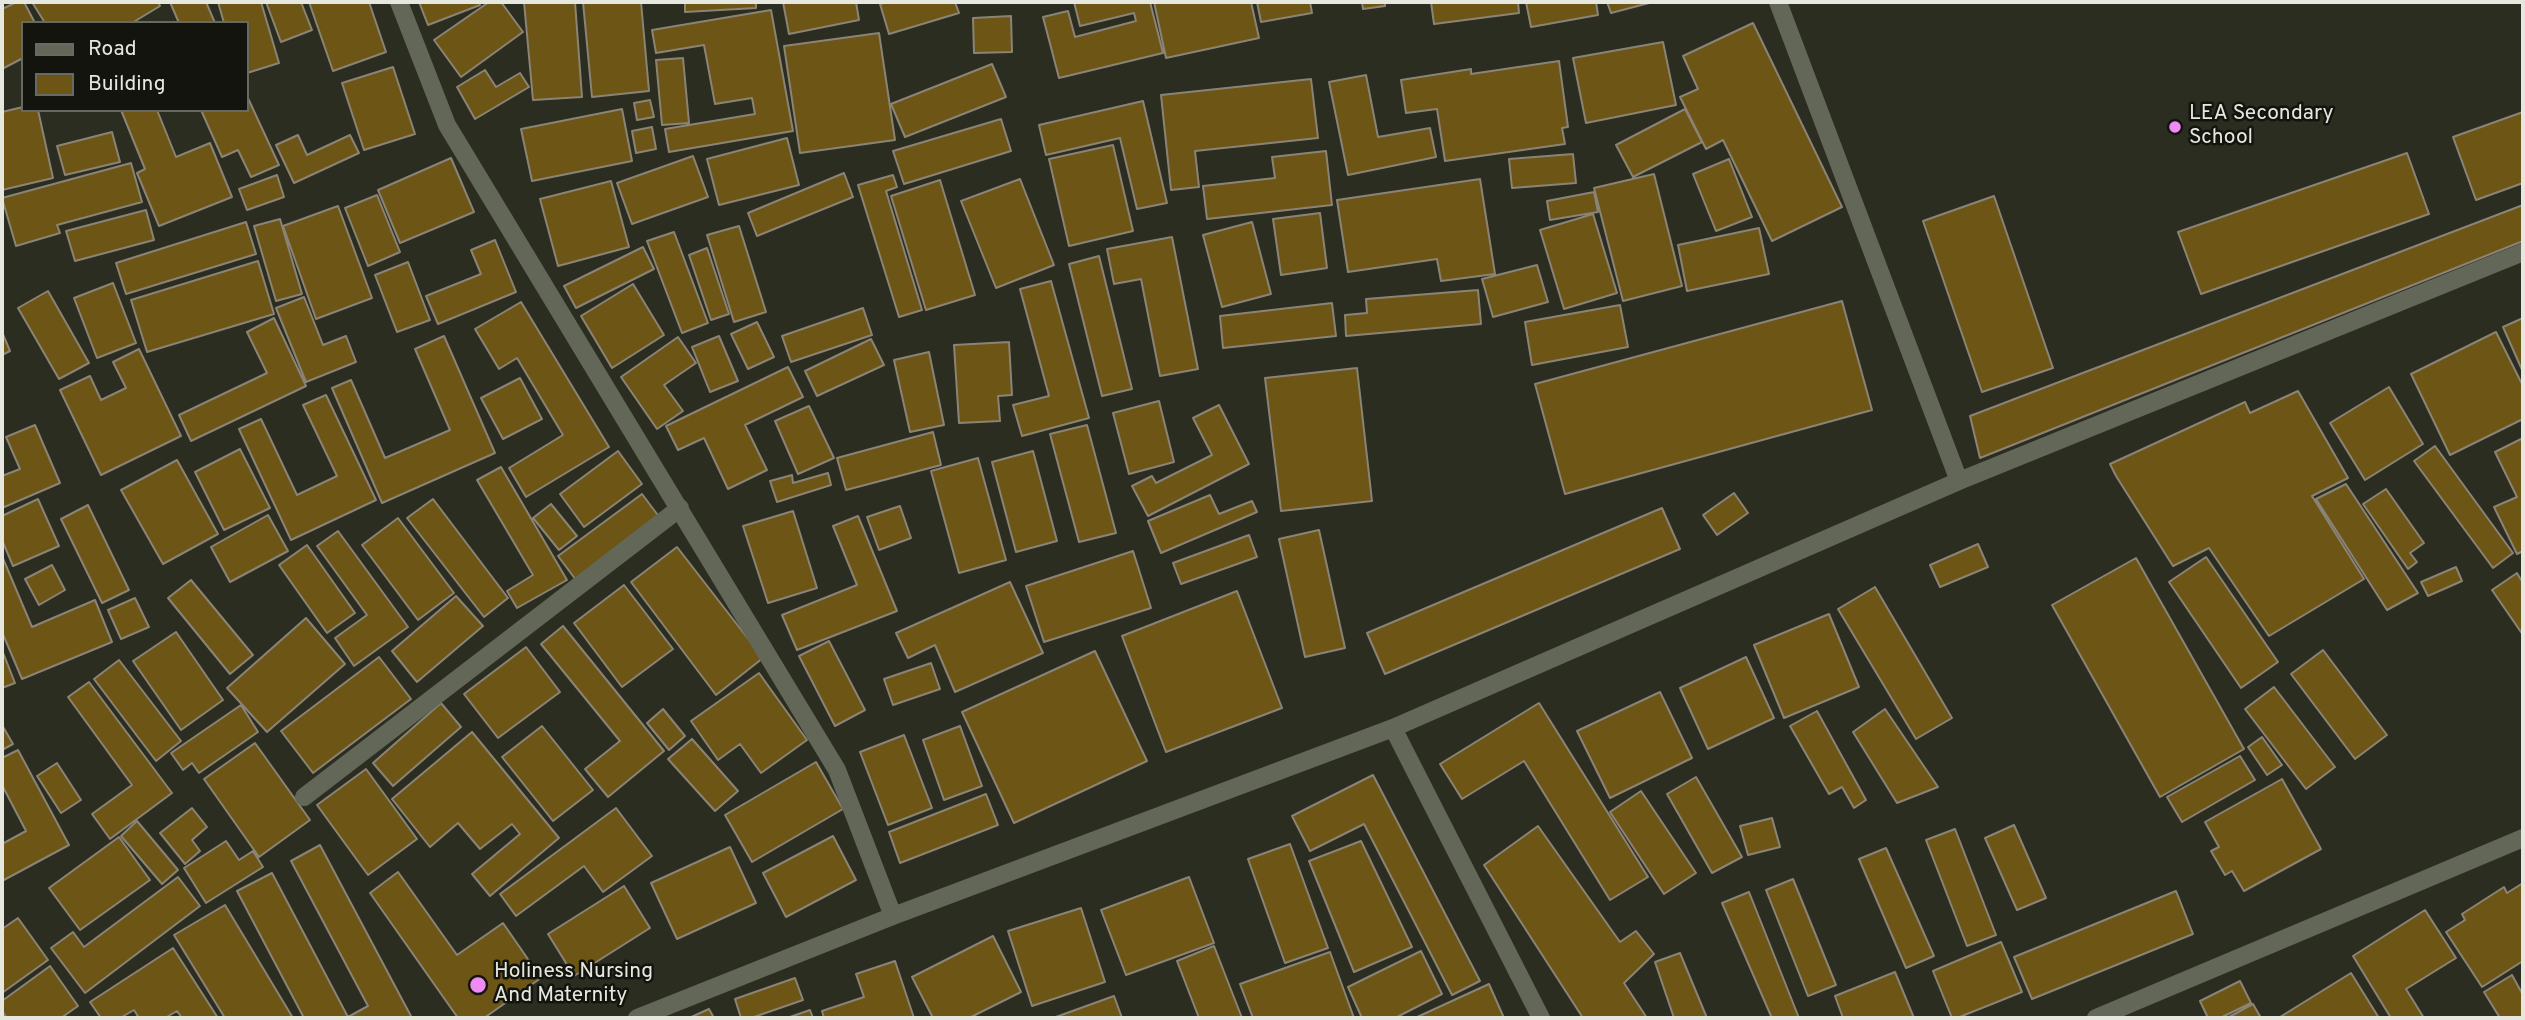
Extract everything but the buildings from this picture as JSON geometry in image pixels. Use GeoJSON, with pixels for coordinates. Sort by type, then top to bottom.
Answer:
{"type":"FeatureCollection","features":[{"type":"Feature","properties":{"kind":"street"},"geometry":{"type":"LineString","coordinates":[[399,2],[447,125],[837,770],[893,916]]}},
{"type":"Feature","properties":{"kind":"street"},"geometry":{"type":"LineString","coordinates":[[1778,2],[1959,481]]}},
{"type":"Feature","properties":{"kind":"street"},"geometry":{"type":"LineString","coordinates":[[636,1018],[893,916],[1393,728],[1959,481],[2523,252]]}},
{"type":"Feature","properties":{"kind":"street"},"geometry":{"type":"LineString","coordinates":[[304,797],[680,508]]}},
{"type":"Feature","properties":{"kind":"street"},"geometry":{"type":"LineString","coordinates":[[1393,728],[1541,1018]]}},
{"type":"Feature","properties":{"kind":"street"},"geometry":{"type":"LineString","coordinates":[[2095,1018],[2523,838]]}},
{"type":"Feature","properties":{"kind":"place","name":"LEA Secondary School"},"geometry":{"type":"Point","coordinates":[2175,127]}},
{"type":"Feature","properties":{"kind":"place","name":"Holiness Nursing And Maternity"},"geometry":{"type":"Point","coordinates":[478,985]}}]}
